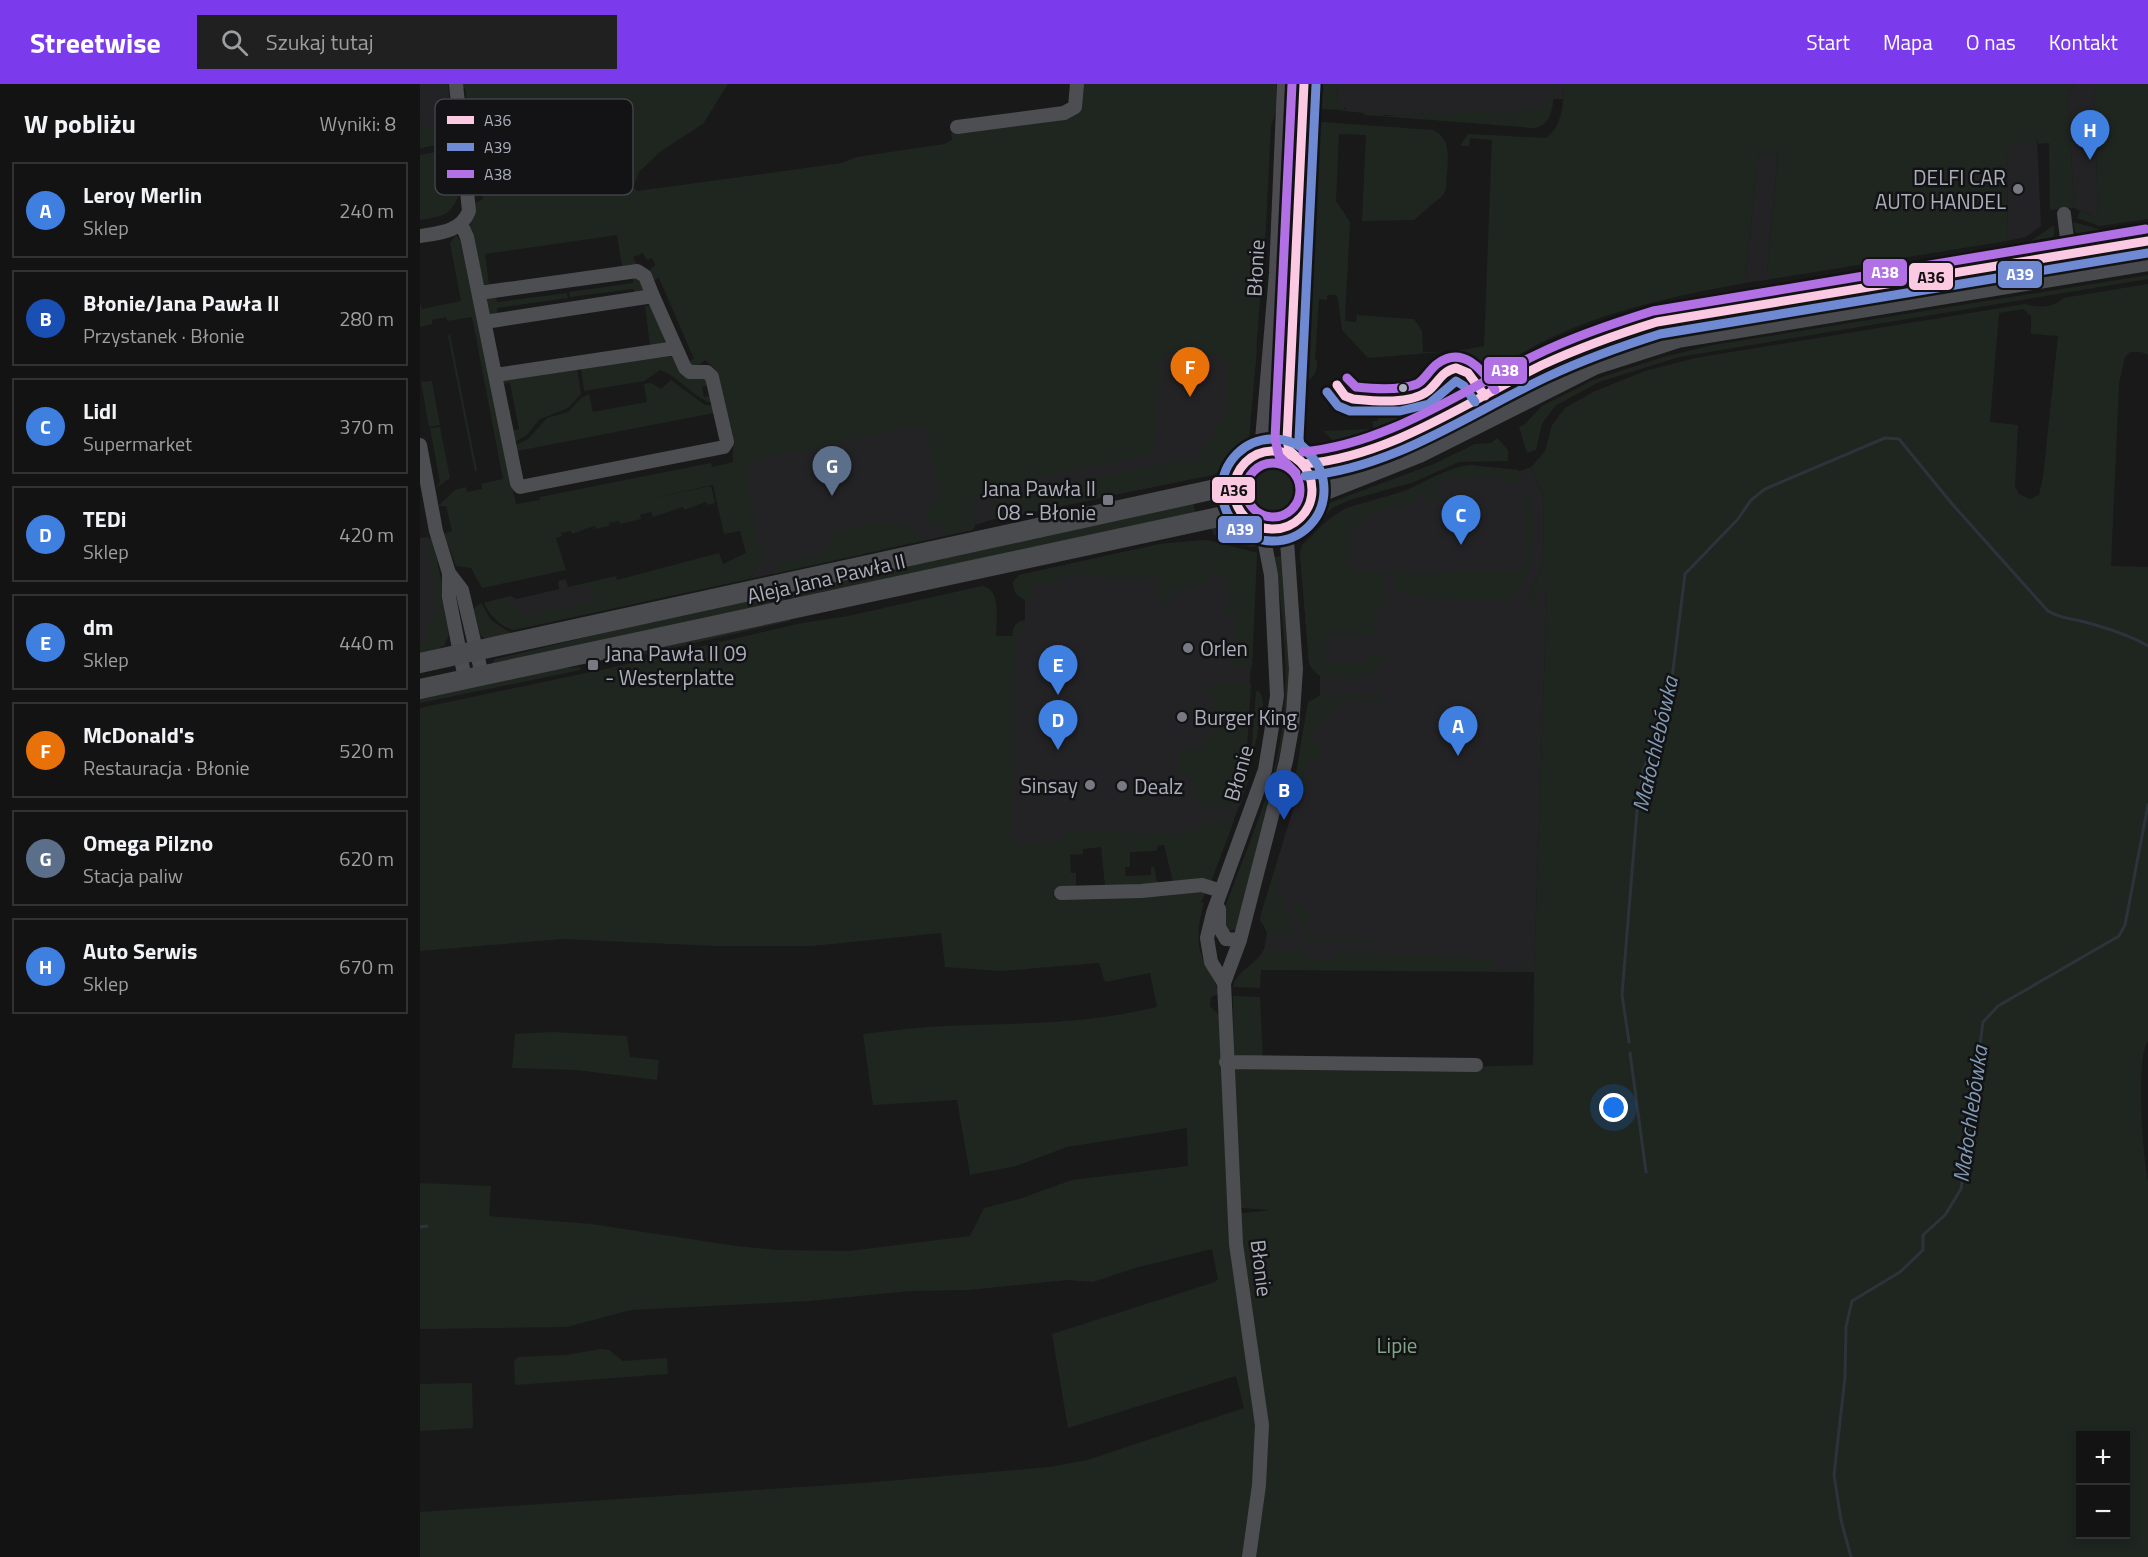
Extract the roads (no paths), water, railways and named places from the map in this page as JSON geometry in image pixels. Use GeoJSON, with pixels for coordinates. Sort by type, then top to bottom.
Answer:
{"type":"FeatureCollection","features":[{"type":"Feature","properties":{"kind":"main road","name":"Błonie"},"geometry":{"type":"LineString","coordinates":[[1259,452],[1264,440],[1278,273],[1286,84]]}},
{"type":"Feature","properties":{"kind":"main road","name":"Błonie"},"geometry":{"type":"LineString","coordinates":[[1298,460],[1289,450],[1287,440],[1304,84]]}},
{"type":"Feature","properties":{"kind":"main road"},"geometry":{"type":"LineString","coordinates":[[1313,495],[1419,453],[1594,365],[1650,346],[2070,263],[2148,241]]}},
{"type":"Feature","properties":{"kind":"main road"},"geometry":{"type":"LineString","coordinates":[[1298,460],[1313,483],[1313,495],[1300,517],[1286,528],[1262,529],[1243,516],[1236,504],[1234,485],[1242,465],[1259,452],[1276,450],[1298,460],[1326,462],[1394,442],[1543,365],[1606,338],[1657,322],[2070,263],[2148,261]]}},
{"type":"Feature","properties":{"kind":"main road","name":"Aleja Jana Pawła II"},"geometry":{"type":"LineString","coordinates":[[420,663],[1234,485]]}},
{"type":"Feature","properties":{"kind":"main road","name":"Aleja Jana Pawła II"},"geometry":{"type":"LineString","coordinates":[[420,689],[1228,515],[1243,516]]}},
{"type":"Feature","properties":{"kind":"street"},"geometry":{"type":"LineString","coordinates":[[456,84],[458,99]]}},
{"type":"Feature","properties":{"kind":"street"},"geometry":{"type":"LineString","coordinates":[[957,127],[1064,112],[1075,107],[1077,84]]}},
{"type":"Feature","properties":{"kind":"street"},"geometry":{"type":"LineString","coordinates":[[420,236],[441,233],[460,224],[466,218],[470,205],[469,195]]}},
{"type":"Feature","properties":{"kind":"street"},"geometry":{"type":"LineString","coordinates":[[2064,214],[2070,263]]}},
{"type":"Feature","properties":{"kind":"street"},"geometry":{"type":"LineString","coordinates":[[460,224],[467,237],[519,483],[718,450],[724,447],[727,442],[714,382],[706,372],[690,372],[686,368],[645,276],[638,271],[479,293]]}},
{"type":"Feature","properties":{"kind":"street"},"geometry":{"type":"LineString","coordinates":[[485,322],[653,296]]}},
{"type":"Feature","properties":{"kind":"street"},"geometry":{"type":"LineString","coordinates":[[496,375],[676,348]]}},
{"type":"Feature","properties":{"kind":"street"},"geometry":{"type":"LineString","coordinates":[[420,445],[436,531],[449,573],[462,590],[468,653],[474,677]]}},
{"type":"Feature","properties":{"kind":"street","name":"Błonie"},"geometry":{"type":"LineString","coordinates":[[1249,1557],[1259,1485],[1262,1425],[1236,1244],[1224,983],[1240,940],[1286,761],[1292,728],[1295,649],[1286,528]]}},
{"type":"Feature","properties":{"kind":"street","name":"Błonie"},"geometry":{"type":"LineString","coordinates":[[1224,983],[1212,962],[1207,946],[1209,931],[1221,891],[1262,780],[1275,713],[1275,630],[1271,575],[1262,529]]}},
{"type":"Feature","properties":{"kind":"street"},"geometry":{"type":"LineString","coordinates":[[1061,893],[1141,891],[1202,885],[1221,891],[1219,920],[1221,934],[1226,939],[1240,940]]}},
{"type":"Feature","properties":{"kind":"street"},"geometry":{"type":"LineString","coordinates":[[1226,1062],[1476,1065]]}},
{"type":"Feature","properties":{"kind":"waterway","name":"Małochlebówka"},"geometry":{"type":"LineString","coordinates":[[1629,1042],[1622,995],[1637,811],[1643,771],[1669,702],[1685,574],[1738,519],[1751,500],[1765,489],[1885,438],[1899,439],[1953,505],[2048,611],[2061,617],[2117,632],[2148,646]]}},
{"type":"Feature","properties":{"kind":"waterway","name":"Małochlebówka"},"geometry":{"type":"LineString","coordinates":[[1851,1557],[1841,1520],[1834,1475],[1845,1377],[1846,1327],[1852,1301],[1900,1272],[1923,1250],[1923,1235],[1945,1215],[1961,1189],[1983,1022],[1998,1006],[2119,936],[2125,925],[2148,805]]}},
{"type":"Feature","properties":{"kind":"waterway","name":"Małochlebówka"},"geometry":{"type":"LineString","coordinates":[[1630,1053],[1646,1172]]}},
{"type":"Feature","properties":{"kind":"waterway"},"geometry":{"type":"LineString","coordinates":[[420,1227],[427,1226]]}},
{"type":"Feature","properties":{"kind":"place","name":"Auto Serwis"},"geometry":{"type":"Point","coordinates":[2090,160]}},
{"type":"Feature","properties":{"kind":"place","name":"DELFI CAR AUTO HANDEL"},"geometry":{"type":"Point","coordinates":[2018,189]}},
{"type":"Feature","properties":{"kind":"place","name":"McDonald's"},"geometry":{"type":"Point","coordinates":[1190,397]}},
{"type":"Feature","properties":{"kind":"place","name":"Omega Pilzno"},"geometry":{"type":"Point","coordinates":[832,496]}},
{"type":"Feature","properties":{"kind":"place","name":"Jana Pawła II 08 - Błonie"},"geometry":{"type":"Point","coordinates":[1108,500]}},
{"type":"Feature","properties":{"kind":"place","name":"Lidl"},"geometry":{"type":"Point","coordinates":[1461,545]}},
{"type":"Feature","properties":{"kind":"place","name":"Orlen"},"geometry":{"type":"Point","coordinates":[1188,648]}},
{"type":"Feature","properties":{"kind":"place","name":"Jana Pawła II 09 - Westerplatte"},"geometry":{"type":"Point","coordinates":[593,665]}},
{"type":"Feature","properties":{"kind":"place","name":"dm"},"geometry":{"type":"Point","coordinates":[1058,695]}},
{"type":"Feature","properties":{"kind":"place","name":"Burger King"},"geometry":{"type":"Point","coordinates":[1182,717]}},
{"type":"Feature","properties":{"kind":"place","name":"TEDi"},"geometry":{"type":"Point","coordinates":[1058,750]}},
{"type":"Feature","properties":{"kind":"place","name":"Leroy Merlin"},"geometry":{"type":"Point","coordinates":[1458,756]}},
{"type":"Feature","properties":{"kind":"place","name":"Sinsay"},"geometry":{"type":"Point","coordinates":[1090,785]}},
{"type":"Feature","properties":{"kind":"place","name":"Dealz"},"geometry":{"type":"Point","coordinates":[1122,786]}},
{"type":"Feature","properties":{"kind":"place","name":"Błonie/Jana Pawła II"},"geometry":{"type":"Point","coordinates":[1284,820]}},
{"type":"Feature","properties":{"kind":"park label","name":"Lipie"},"geometry":{"type":"Point","coordinates":[1397,1345]}}]}
